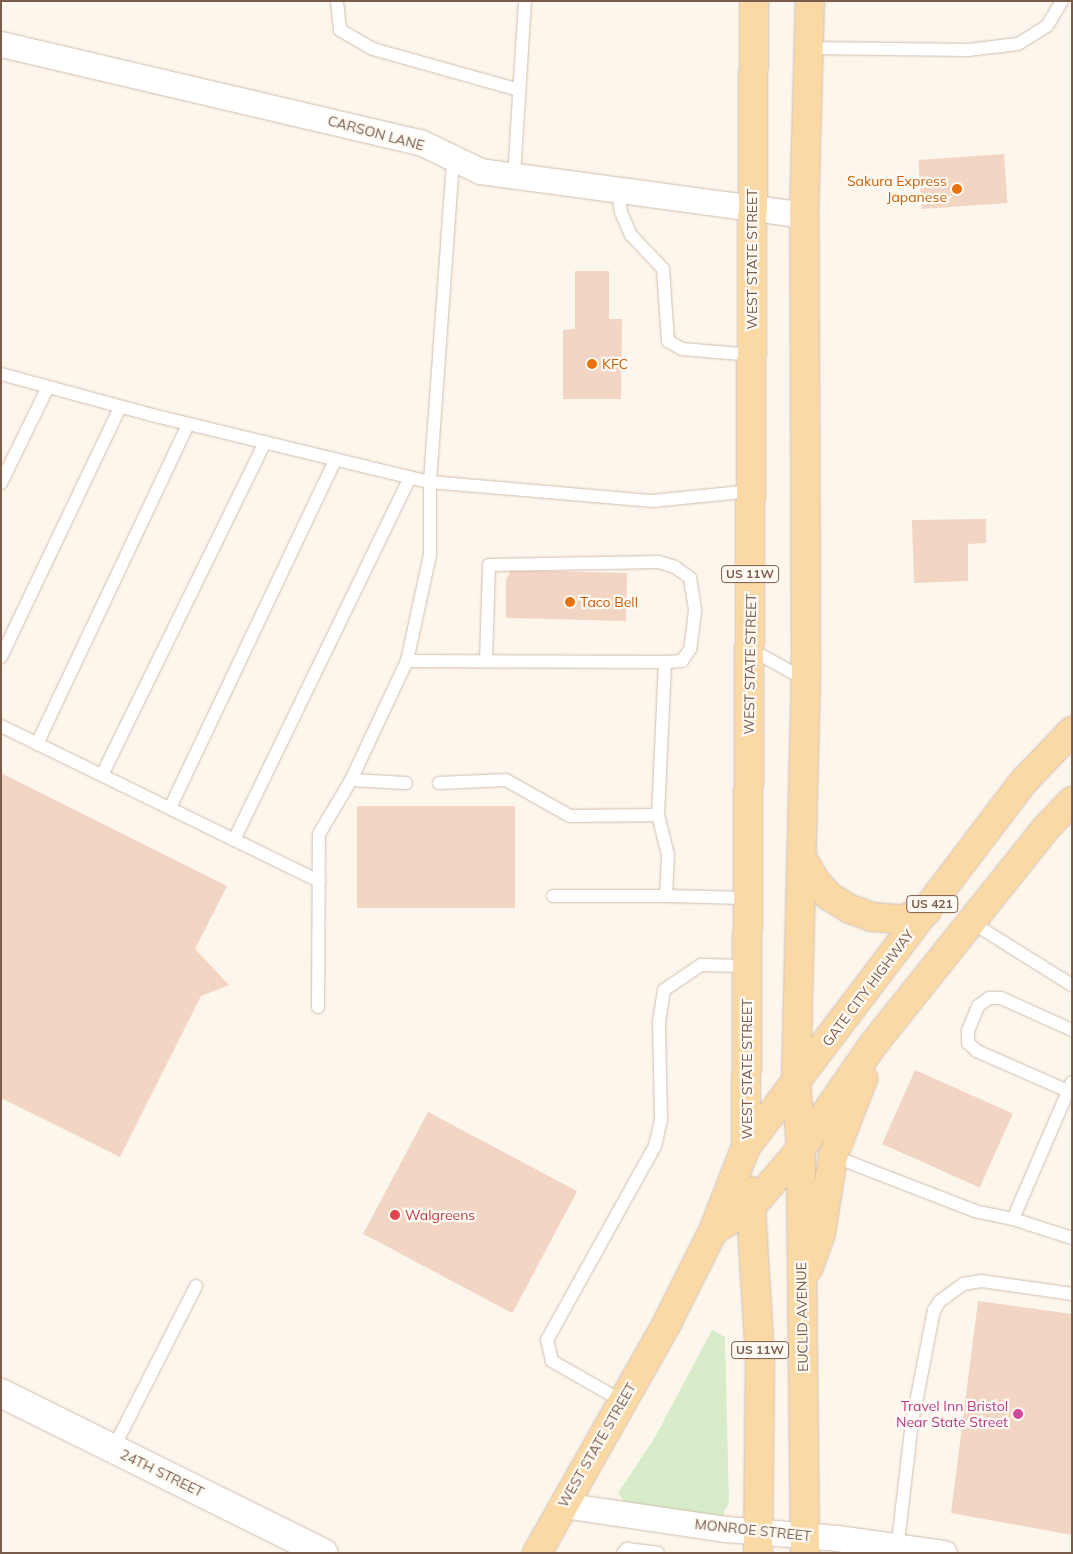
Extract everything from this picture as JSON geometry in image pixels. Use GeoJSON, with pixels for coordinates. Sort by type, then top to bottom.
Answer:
{"type":"FeatureCollection","features":[{"type":"Feature","properties":{"kind":"main road","name":"WEST STATE STREET"},"geometry":{"type":"LineString","coordinates":[[537,1553],[667,1323],[713,1231],[746,1147],[754,1]]}},
{"type":"Feature","properties":{"kind":"main road","name":"US 11W"},"geometry":{"type":"LineString","coordinates":[[796,1081],[806,680],[804,215],[810,1]]}},
{"type":"Feature","properties":{"kind":"main road","name":"GATE CITY HIGHWAY"},"geometry":{"type":"LineString","coordinates":[[746,1147],[1024,781],[1072,731]]}},
{"type":"Feature","properties":{"kind":"main road","name":"US 421"},"geometry":{"type":"LineString","coordinates":[[801,1149],[872,1046],[971,922],[1072,801]]}},
{"type":"Feature","properties":{"kind":"main road"},"geometry":{"type":"LineString","coordinates":[[802,857],[814,879],[829,896],[850,909],[872,917],[902,919],[926,911]]}},
{"type":"Feature","properties":{"kind":"main road"},"geometry":{"type":"LineString","coordinates":[[801,1287],[821,1233],[834,1156],[860,1087],[872,1046]]}},
{"type":"Feature","properties":{"kind":"main road","name":"EUCLID AVENUE"},"geometry":{"type":"LineString","coordinates":[[796,1081],[801,1149],[805,1544]]}},
{"type":"Feature","properties":{"kind":"main road","name":"US 11W"},"geometry":{"type":"LineString","coordinates":[[746,1147],[760,1358],[758,1542]]}},
{"type":"Feature","properties":{"kind":"main road"},"geometry":{"type":"LineString","coordinates":[[713,1231],[751,1207],[801,1149]]}},
{"type":"Feature","properties":{"kind":"street","name":"CARSON LANE"},"geometry":{"type":"LineString","coordinates":[[1,44],[420,142],[453,160],[480,171],[752,206],[804,215]]}},
{"type":"Feature","properties":{"kind":"street","name":"24TH STREET"},"geometry":{"type":"LineString","coordinates":[[1,1393],[324,1553]]}},
{"type":"Feature","properties":{"kind":"street","name":"MONROE STREET"},"geometry":{"type":"LineString","coordinates":[[563,1505],[758,1542],[944,1553]]}},
{"type":"Feature","properties":{"kind":"lane"},"geometry":{"type":"LineString","coordinates":[[338,1],[340,30],[373,49],[519,90]]}},
{"type":"Feature","properties":{"kind":"lane"},"geometry":{"type":"LineString","coordinates":[[514,176],[525,1]]}},
{"type":"Feature","properties":{"kind":"lane"},"geometry":{"type":"LineString","coordinates":[[808,48],[968,50],[1018,44],[1047,26],[1062,1]]}},
{"type":"Feature","properties":{"kind":"lane"},"geometry":{"type":"LineString","coordinates":[[318,1007],[319,834],[351,780],[406,661],[430,555],[430,482],[453,160]]}},
{"type":"Feature","properties":{"kind":"lane"},"geometry":{"type":"LineString","coordinates":[[618,189],[621,212],[631,235],[663,269],[668,341],[682,349],[752,355]]}},
{"type":"Feature","properties":{"kind":"lane"},"geometry":{"type":"LineString","coordinates":[[1,374],[120,407],[430,482],[653,501],[751,491]]}},
{"type":"Feature","properties":{"kind":"lane"},"geometry":{"type":"LineString","coordinates":[[1,483],[48,387]]}},
{"type":"Feature","properties":{"kind":"lane"},"geometry":{"type":"LineString","coordinates":[[1,657],[120,407]]}},
{"type":"Feature","properties":{"kind":"lane"},"geometry":{"type":"LineString","coordinates":[[37,744],[188,424]]}},
{"type":"Feature","properties":{"kind":"lane"},"geometry":{"type":"LineString","coordinates":[[102,775],[265,442]]}},
{"type":"Feature","properties":{"kind":"lane"},"geometry":{"type":"LineString","coordinates":[[170,808],[336,459]]}},
{"type":"Feature","properties":{"kind":"lane"},"geometry":{"type":"LineString","coordinates":[[234,840],[410,477]]}},
{"type":"Feature","properties":{"kind":"lane"},"geometry":{"type":"LineString","coordinates":[[406,661],[665,662],[682,661],[690,649],[695,611],[690,578],[675,567],[659,562],[489,565],[486,661]]}},
{"type":"Feature","properties":{"kind":"lane"},"geometry":{"type":"LineString","coordinates":[[750,649],[806,680]]}},
{"type":"Feature","properties":{"kind":"lane"},"geometry":{"type":"LineString","coordinates":[[665,662],[658,814],[668,855],[666,896]]}},
{"type":"Feature","properties":{"kind":"lane"},"geometry":{"type":"LineString","coordinates":[[1,726],[319,881]]}},
{"type":"Feature","properties":{"kind":"lane"},"geometry":{"type":"LineString","coordinates":[[351,780],[406,783]]}},
{"type":"Feature","properties":{"kind":"lane"},"geometry":{"type":"LineString","coordinates":[[439,783],[506,780],[570,816],[658,814]]}},
{"type":"Feature","properties":{"kind":"lane"},"geometry":{"type":"LineString","coordinates":[[553,896],[747,898]]}},
{"type":"Feature","properties":{"kind":"lane"},"geometry":{"type":"LineString","coordinates":[[971,922],[1072,985]]}},
{"type":"Feature","properties":{"kind":"lane"},"geometry":{"type":"LineString","coordinates":[[622,1401],[552,1361],[547,1340],[655,1146],[662,1119],[659,1022],[664,990],[701,965],[748,966]]}},
{"type":"Feature","properties":{"kind":"lane"},"geometry":{"type":"LineString","coordinates":[[1013,1219],[1070,1086],[976,1051],[968,1044],[968,1031],[978,1006],[989,998],[1001,998],[1072,1030]]}},
{"type":"Feature","properties":{"kind":"lane"},"geometry":{"type":"LineString","coordinates":[[834,1156],[975,1211],[1013,1219],[1072,1238]]}},
{"type":"Feature","properties":{"kind":"lane"},"geometry":{"type":"LineString","coordinates":[[897,1549],[912,1423],[934,1310],[940,1301],[963,1284],[982,1281],[1072,1294]]}},
{"type":"Feature","properties":{"kind":"lane"},"geometry":{"type":"LineString","coordinates":[[113,1449],[196,1286]]}},
{"type":"Feature","properties":{"kind":"lane"},"geometry":{"type":"LineString","coordinates":[[624,1553],[628,1549],[658,1553]]}},
{"type":"Feature","properties":{"kind":"green space"},"geometry":{"type":"Polygon","coordinates":[[[712,1330],[725,1337],[729,1504],[724,1511],[723,1519],[622,1505],[623,1500],[618,1493],[655,1437],[712,1330]]]}},
{"type":"Feature","properties":{"kind":"building"},"geometry":{"type":"Polygon","coordinates":[[[1004,154],[1007,203],[922,209],[918,160],[1004,154]]]}},
{"type":"Feature","properties":{"kind":"building","name":"KFC"},"geometry":{"type":"Polygon","coordinates":[[[575,271],[609,271],[609,319],[622,319],[621,399],[563,399],[563,330],[575,329],[575,271]]]}},
{"type":"Feature","properties":{"kind":"building"},"geometry":{"type":"Polygon","coordinates":[[[986,519],[986,543],[968,544],[968,581],[914,583],[912,520],[986,519]]]}},
{"type":"Feature","properties":{"kind":"building"},"geometry":{"type":"Polygon","coordinates":[[[511,570],[627,573],[626,621],[506,618],[506,580],[511,570]]]}},
{"type":"Feature","properties":{"kind":"building"},"geometry":{"type":"Polygon","coordinates":[[[1,773],[227,886],[195,949],[229,985],[201,996],[120,1157],[1,1098],[1,773]]]}},
{"type":"Feature","properties":{"kind":"building"},"geometry":{"type":"Polygon","coordinates":[[[357,806],[515,806],[515,908],[357,908],[357,806]]]}},
{"type":"Feature","properties":{"kind":"building"},"geometry":{"type":"Polygon","coordinates":[[[915,1070],[1013,1114],[980,1188],[882,1144],[915,1070]]]}},
{"type":"Feature","properties":{"kind":"building","name":"Walgreens"},"geometry":{"type":"Polygon","coordinates":[[[428,1112],[577,1191],[512,1313],[363,1234],[428,1112]]]}},
{"type":"Feature","properties":{"kind":"building","name":"Travel Inn Bristol Near State Street"},"geometry":{"type":"Polygon","coordinates":[[[978,1301],[1072,1314],[1072,1535],[951,1513],[978,1301]]]}},
{"type":"Feature","properties":{"kind":"place","name":"Sakura Express Japanese"},"geometry":{"type":"Point","coordinates":[957,189]}},
{"type":"Feature","properties":{"kind":"place","name":"KFC"},"geometry":{"type":"Point","coordinates":[592,364]}},
{"type":"Feature","properties":{"kind":"place","name":"Taco Bell"},"geometry":{"type":"Point","coordinates":[570,602]}},
{"type":"Feature","properties":{"kind":"place","name":"Walgreens"},"geometry":{"type":"Point","coordinates":[395,1215]}},
{"type":"Feature","properties":{"kind":"place","name":"Travel Inn Bristol Near State Street"},"geometry":{"type":"Point","coordinates":[1018,1414]}}]}
